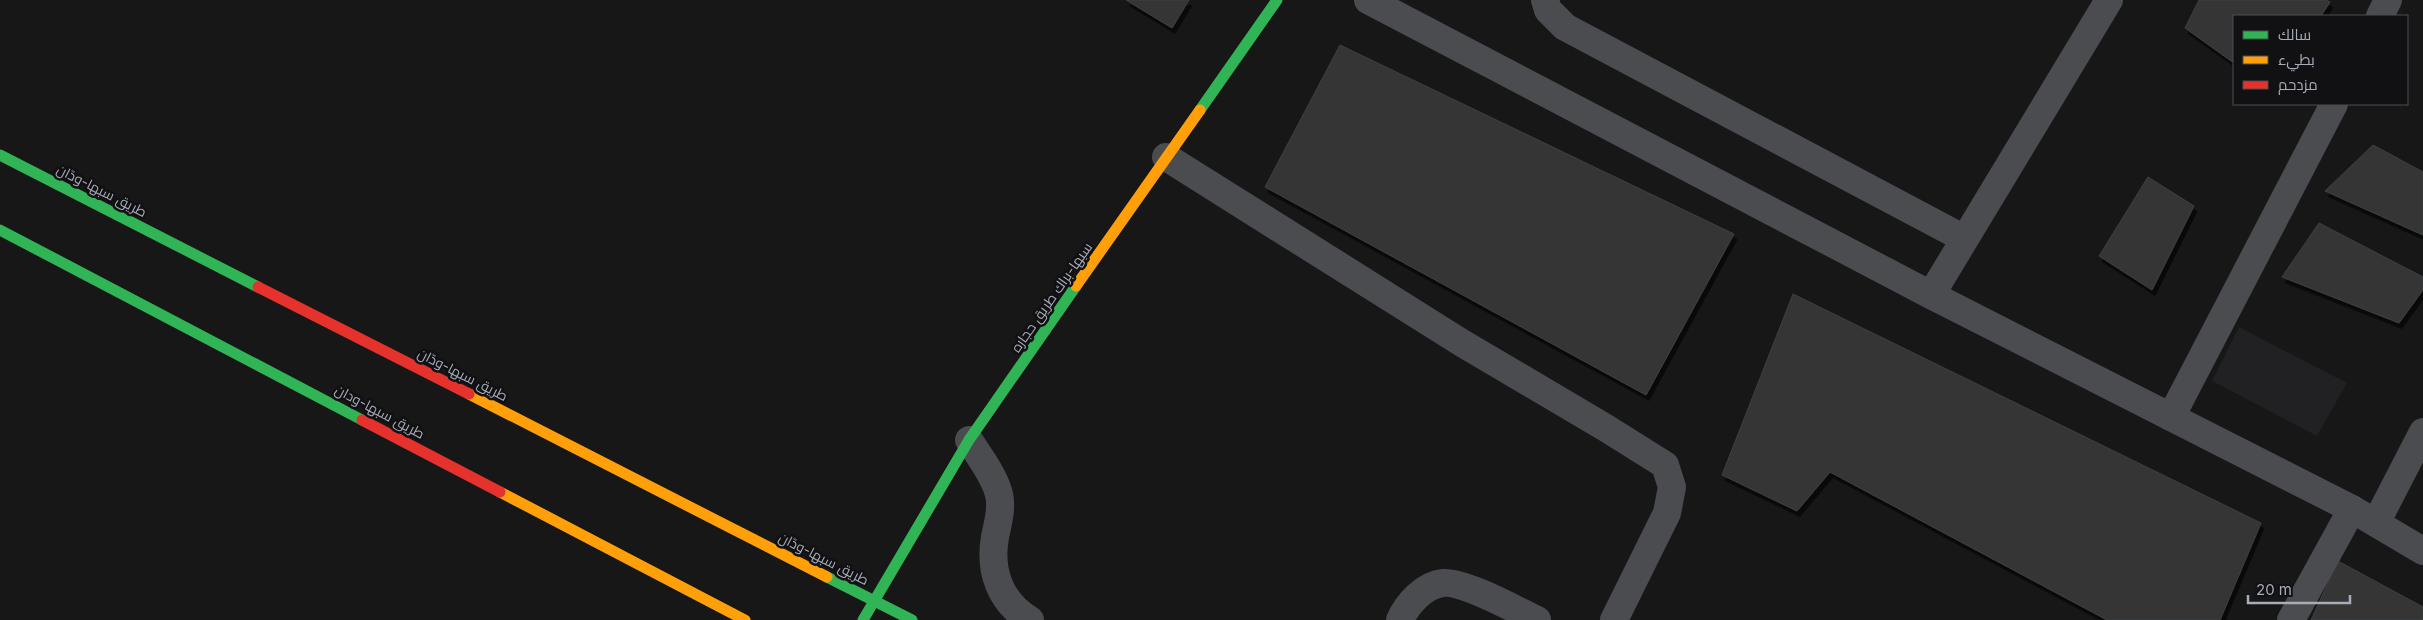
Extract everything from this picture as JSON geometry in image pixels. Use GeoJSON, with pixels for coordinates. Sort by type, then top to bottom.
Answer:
{"type":"FeatureCollection","features":[{"type":"Feature","properties":{"kind":"main road","name":"سبها-براك طريق حجاره"},"geometry":{"type":"LineString","coordinates":[[863,620],[970,440],[1277,0]]}},
{"type":"Feature","properties":{"kind":"main road","name":"طريق سبها-ودّان"},"geometry":{"type":"LineString","coordinates":[[0,155],[912,620]]}},
{"type":"Feature","properties":{"kind":"main road","name":"طريق سبها-ودان"},"geometry":{"type":"LineString","coordinates":[[0,230],[745,620]]}},
{"type":"Feature","properties":{"kind":"street"},"geometry":{"type":"LineString","coordinates":[[1368,0],[1931,295],[2352,509],[2423,551]]}},
{"type":"Feature","properties":{"kind":"street"},"geometry":{"type":"LineString","coordinates":[[1545,0],[1548,10],[1565,27],[1963,238]]}},
{"type":"Feature","properties":{"kind":"street"},"geometry":{"type":"LineString","coordinates":[[1931,295],[1963,238],[2109,0]]}},
{"type":"Feature","properties":{"kind":"street"},"geometry":{"type":"LineString","coordinates":[[2380,15],[2388,0]]}},
{"type":"Feature","properties":{"kind":"street"},"geometry":{"type":"LineString","coordinates":[[2171,417],[2333,105]]}},
{"type":"Feature","properties":{"kind":"street"},"geometry":{"type":"LineString","coordinates":[[1166,157],[1454,338],[1606,428],[1664,465],[1672,487],[1667,513],[1614,620]]}},
{"type":"Feature","properties":{"kind":"street"},"geometry":{"type":"LineString","coordinates":[[2376,523],[2423,432]]}},
{"type":"Feature","properties":{"kind":"street"},"geometry":{"type":"LineString","coordinates":[[970,440],[999,492],[998,522],[992,556],[995,575],[1001,592],[1010,604],[1030,620]]}},
{"type":"Feature","properties":{"kind":"street"},"geometry":{"type":"LineString","coordinates":[[2291,620],[2352,509]]}},
{"type":"Feature","properties":{"kind":"street"},"geometry":{"type":"LineString","coordinates":[[1400,620],[1412,600],[1426,589],[1443,583],[1475,592],[1537,620]]}},
{"type":"Feature","properties":{"kind":"shaded area"},"geometry":{"type":"Polygon","coordinates":[[[2239,327],[2347,383],[2317,436],[2212,381],[2239,327]]]}},
{"type":"Feature","properties":{"kind":"building"},"geometry":{"type":"Polygon","coordinates":[[[1126,0],[1189,0],[1172,28],[1126,0]]]}},
{"type":"Feature","properties":{"kind":"building"},"geometry":{"type":"Polygon","coordinates":[[[2199,0],[2326,0],[2330,2],[2322,15],[2233,15],[2233,62],[2185,28],[2199,0]]]}},
{"type":"Feature","properties":{"kind":"building"},"geometry":{"type":"Polygon","coordinates":[[[1340,45],[1734,234],[1646,395],[1265,187],[1340,45]]]}},
{"type":"Feature","properties":{"kind":"building"},"geometry":{"type":"Polygon","coordinates":[[[2373,145],[2423,172],[2423,235],[2325,191],[2373,145]]]}},
{"type":"Feature","properties":{"kind":"building"},"geometry":{"type":"Polygon","coordinates":[[[2148,177],[2194,206],[2152,290],[2099,256],[2148,177]]]}},
{"type":"Feature","properties":{"kind":"building"},"geometry":{"type":"Polygon","coordinates":[[[2319,223],[2423,277],[2423,290],[2399,323],[2282,277],[2319,223]]]}},
{"type":"Feature","properties":{"kind":"building"},"geometry":{"type":"Polygon","coordinates":[[[1793,294],[2261,523],[2220,620],[2107,620],[1830,472],[1797,511],[1722,475],[1793,294]]]}},
{"type":"Feature","properties":{"kind":"building"},"geometry":{"type":"Polygon","coordinates":[[[2338,561],[2423,607],[2423,620],[2311,620],[2338,561]]]}},
{"type":"Feature","properties":{"kind":"traffic: fast"},"geometry":{"type":"LineString","coordinates":[[1200,110],[1277,0]]}},
{"type":"Feature","properties":{"kind":"traffic: fast"},"geometry":{"type":"LineString","coordinates":[[0,155],[258,287]]}},
{"type":"Feature","properties":{"kind":"traffic: fast"},"geometry":{"type":"LineString","coordinates":[[0,230],[362,420]]}},
{"type":"Feature","properties":{"kind":"traffic: fast"},"geometry":{"type":"LineString","coordinates":[[863,620],[969,440],[1076,286]]}},
{"type":"Feature","properties":{"kind":"traffic: fast"},"geometry":{"type":"LineString","coordinates":[[827,577],[912,620]]}},
{"type":"Feature","properties":{"kind":"traffic: slow"},"geometry":{"type":"LineString","coordinates":[[1076,286],[1200,110]]}},
{"type":"Feature","properties":{"kind":"traffic: slow"},"geometry":{"type":"LineString","coordinates":[[469,394],[827,577]]}},
{"type":"Feature","properties":{"kind":"traffic: slow"},"geometry":{"type":"LineString","coordinates":[[500,492],[745,620]]}},
{"type":"Feature","properties":{"kind":"traffic: jam"},"geometry":{"type":"LineString","coordinates":[[258,287],[469,394]]}},
{"type":"Feature","properties":{"kind":"traffic: jam"},"geometry":{"type":"LineString","coordinates":[[362,420],[500,492]]}}]}
